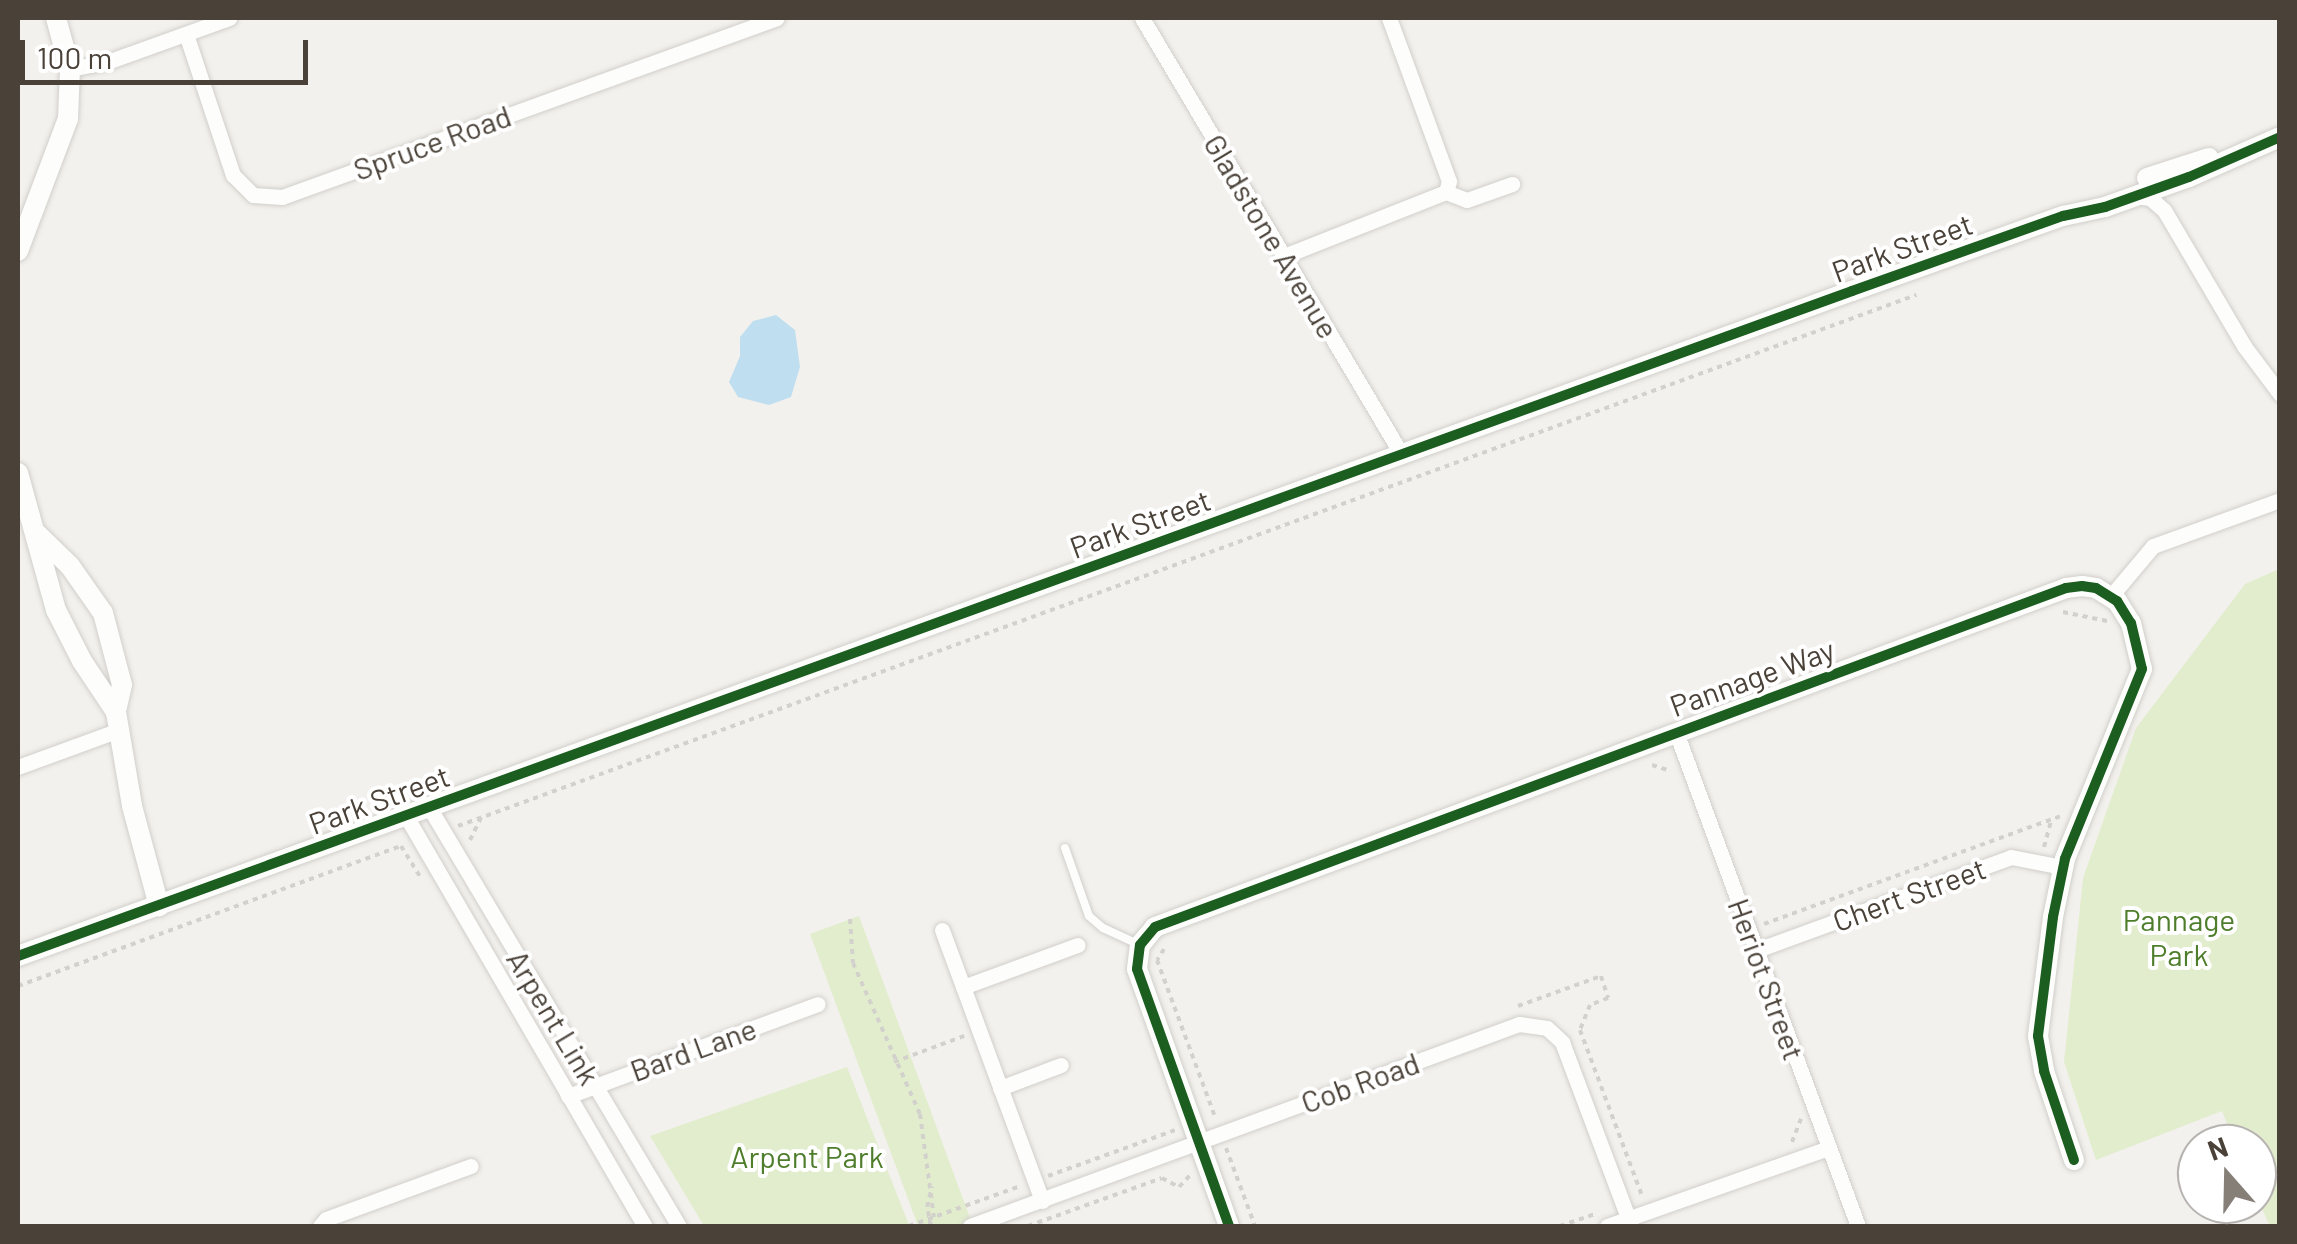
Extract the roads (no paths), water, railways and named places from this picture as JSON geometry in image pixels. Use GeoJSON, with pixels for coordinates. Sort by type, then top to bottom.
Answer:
{"type":"FeatureCollection","features":[{"type":"Feature","properties":{"kind":"street"},"geometry":{"type":"LineString","coordinates":[[18,251],[68,119],[70,69],[56,18]]}},
{"type":"Feature","properties":{"kind":"street"},"geometry":{"type":"LineString","coordinates":[[70,69],[107,62],[229,18]]}},
{"type":"Feature","properties":{"kind":"street","name":"Spruce Road"},"geometry":{"type":"LineString","coordinates":[[186,34],[234,175],[254,195],[282,197],[777,18]]}},
{"type":"Feature","properties":{"kind":"street","name":"Gladstone Avenue"},"geometry":{"type":"LineString","coordinates":[[1142,18],[1402,455]]}},
{"type":"Feature","properties":{"kind":"street"},"geometry":{"type":"LineString","coordinates":[[1389,18],[1449,181],[1446,192]]}},
{"type":"Feature","properties":{"kind":"street","name":"Park Street"},"geometry":{"type":"LineString","coordinates":[[18,956],[2063,216],[2136,196],[2280,137]]}},
{"type":"Feature","properties":{"kind":"street","name":"Park Street"},"geometry":{"type":"LineString","coordinates":[[2063,216],[2104,194],[2166,171],[2246,149]]}},
{"type":"Feature","properties":{"kind":"street"},"geometry":{"type":"LineString","coordinates":[[1284,256],[1446,192],[1467,200],[1512,184]]}},
{"type":"Feature","properties":{"kind":"street"},"geometry":{"type":"LineString","coordinates":[[2136,196],[2150,198],[2164,210],[2244,346],[2280,394]]}},
{"type":"Feature","properties":{"kind":"street"},"geometry":{"type":"LineString","coordinates":[[18,474],[26,525],[56,610],[118,721]]}},
{"type":"Feature","properties":{"kind":"street"},"geometry":{"type":"LineString","coordinates":[[2074,1160],[2044,1071],[2038,1036],[2063,867],[2142,668],[2131,622],[2111,596],[2153,546],[2280,500]]}},
{"type":"Feature","properties":{"kind":"street"},"geometry":{"type":"LineString","coordinates":[[26,525],[70,566],[103,613],[122,686],[118,721],[132,806],[158,906]]}},
{"type":"Feature","properties":{"kind":"street","name":"Pannage Way"},"geometry":{"type":"LineString","coordinates":[[1140,945],[1164,921],[1679,740],[2066,588],[2096,588],[2111,596]]}},
{"type":"Feature","properties":{"kind":"street"},"geometry":{"type":"LineString","coordinates":[[18,767],[118,721]]}},
{"type":"Feature","properties":{"kind":"street","name":"Heriot Street"},"geometry":{"type":"LineString","coordinates":[[1679,740],[1858,1226]]}},
{"type":"Feature","properties":{"kind":"street","name":"Arpent Link"},"geometry":{"type":"LineString","coordinates":[[429,808],[679,1226]]}},
{"type":"Feature","properties":{"kind":"street","name":"Arpent Link"},"geometry":{"type":"LineString","coordinates":[[406,816],[644,1226]]}},
{"type":"Feature","properties":{"kind":"street","name":"Chert Street"},"geometry":{"type":"LineString","coordinates":[[1756,950],[2011,857],[2063,867]]}},
{"type":"Feature","properties":{"kind":"street"},"geometry":{"type":"LineString","coordinates":[[942,930],[1042,1200]]}},
{"type":"Feature","properties":{"kind":"street"},"geometry":{"type":"LineString","coordinates":[[963,988],[1078,945]]}},
{"type":"Feature","properties":{"kind":"street"},"geometry":{"type":"LineString","coordinates":[[1140,945],[1136,968],[1230,1226]]}},
{"type":"Feature","properties":{"kind":"street","name":"Bard Lane"},"geometry":{"type":"LineString","coordinates":[[568,1096],[818,1004]]}},
{"type":"Feature","properties":{"kind":"street","name":"Cob Road"},"geometry":{"type":"LineString","coordinates":[[970,1226],[1510,1026],[1536,1025],[1552,1031],[1565,1048],[1629,1223]]}},
{"type":"Feature","properties":{"kind":"street"},"geometry":{"type":"LineString","coordinates":[[1000,1088],[1061,1064]]}},
{"type":"Feature","properties":{"kind":"street"},"geometry":{"type":"LineString","coordinates":[[1607,1226],[1629,1223],[1828,1148]]}},
{"type":"Feature","properties":{"kind":"street"},"geometry":{"type":"LineString","coordinates":[[320,1226],[326,1220],[472,1166]]}},
{"type":"Feature","properties":{"kind":"lane"},"geometry":{"type":"LineString","coordinates":[[1064,848],[1089,916],[1103,928],[1140,945]]}},
{"type":"Feature","properties":{"kind":"water"},"geometry":{"type":"Polygon","coordinates":[[[776,315],[795,330],[800,367],[791,397],[769,405],[738,397],[729,382],[740,356],[740,337],[753,321],[776,315]]]}},
{"type":"Feature","properties":{"kind":"park label","name":"Pannage Park"},"geometry":{"type":"Point","coordinates":[2179,936]}},
{"type":"Feature","properties":{"kind":"park label","name":"Arpent Park"},"geometry":{"type":"Point","coordinates":[807,1156]}}]}
